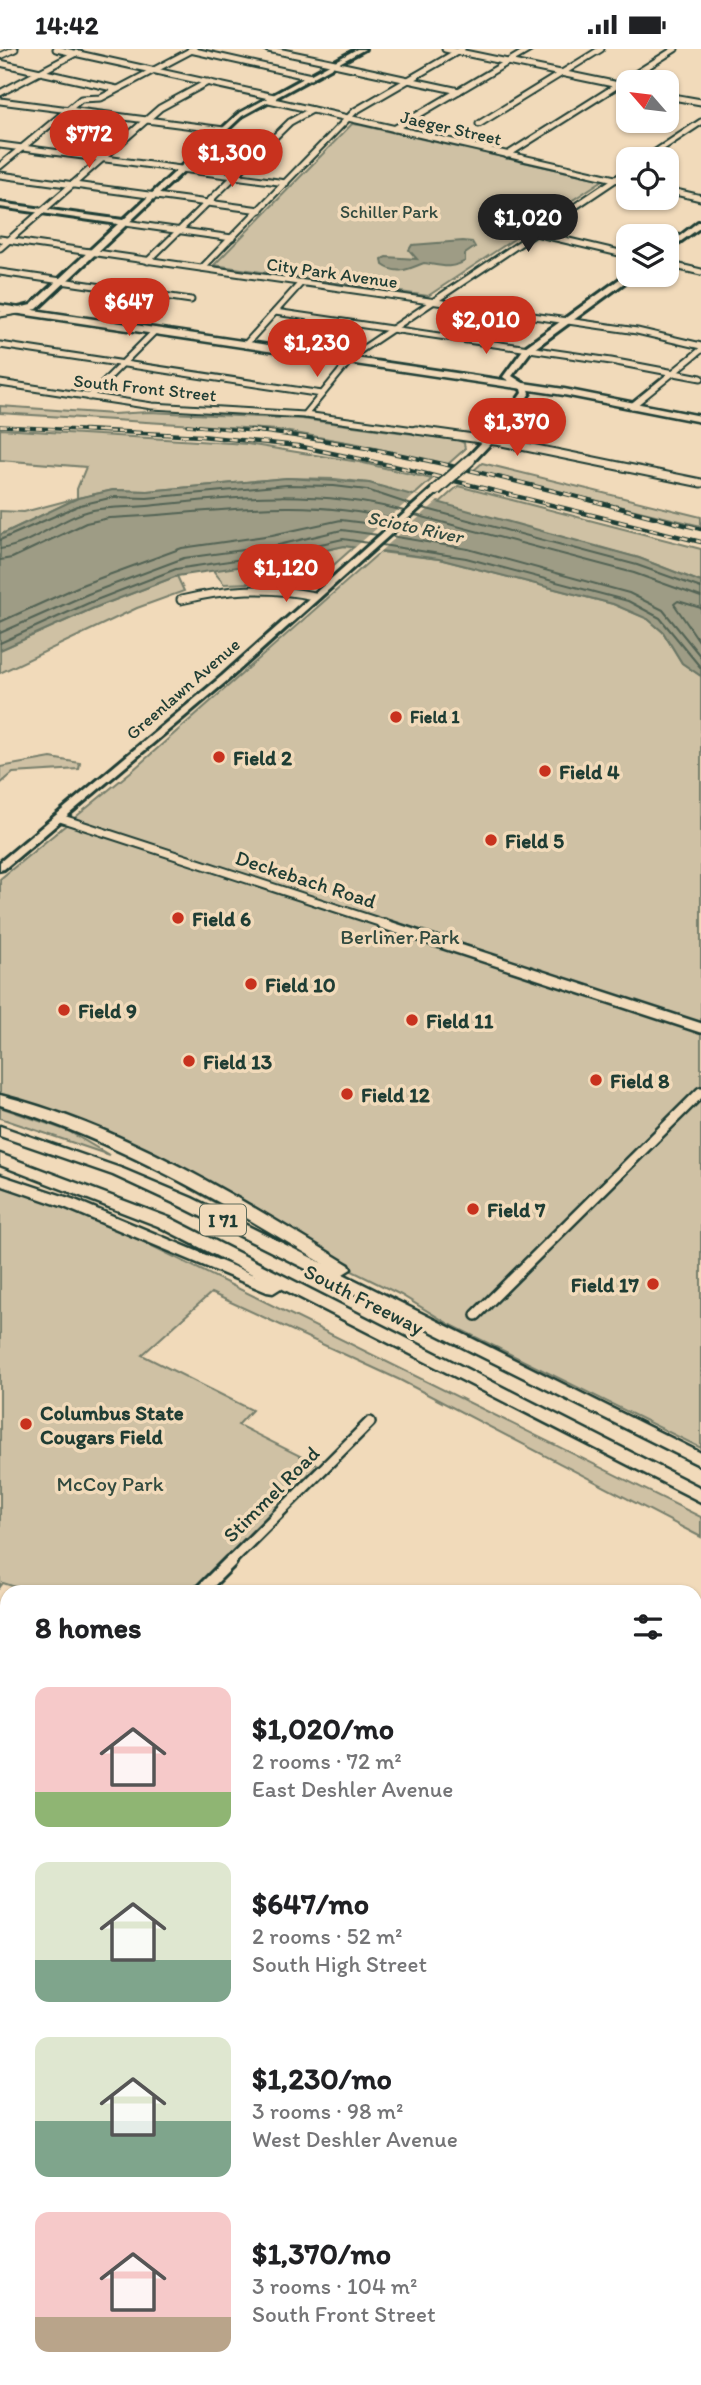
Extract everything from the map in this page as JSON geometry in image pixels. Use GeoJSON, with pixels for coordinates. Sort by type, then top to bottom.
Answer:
{"type":"FeatureCollection","features":[{"type":"Feature","properties":{"kind":"highway"},"geometry":{"type":"LineString","coordinates":[[0,1100],[69,1122],[165,1164],[438,1327]]}},
{"type":"Feature","properties":{"kind":"highway","name":"South Freeway"},"geometry":{"type":"LineString","coordinates":[[0,1131],[118,1172],[186,1202],[701,1460]]}},
{"type":"Feature","properties":{"kind":"highway","name":"South Freeway"},"geometry":{"type":"LineString","coordinates":[[0,1159],[164,1222],[701,1496]]}},
{"type":"Feature","properties":{"kind":"highway"},"geometry":{"type":"LineString","coordinates":[[0,1180],[55,1196],[210,1265],[325,1306]]}},
{"type":"Feature","properties":{"kind":"main road"},"geometry":{"type":"LineString","coordinates":[[0,308],[520,386],[701,419]]}},
{"type":"Feature","properties":{"kind":"main road","name":"Greenlawn Avenue"},"geometry":{"type":"LineString","coordinates":[[489,441],[526,393],[525,388],[520,386]]}},
{"type":"Feature","properties":{"kind":"main road","name":"Greenlawn Avenue"},"geometry":{"type":"LineString","coordinates":[[326,586],[470,460]]}},
{"type":"Feature","properties":{"kind":"street"},"geometry":{"type":"LineString","coordinates":[[0,56],[15,49]]}},
{"type":"Feature","properties":{"kind":"street","name":"Jaeger Street"},"geometry":{"type":"LineString","coordinates":[[56,49],[208,82],[349,119],[616,179]]}},
{"type":"Feature","properties":{"kind":"street"},"geometry":{"type":"LineString","coordinates":[[0,93],[83,49]]}},
{"type":"Feature","properties":{"kind":"street"},"geometry":{"type":"LineString","coordinates":[[184,49],[312,76]]}},
{"type":"Feature","properties":{"kind":"street"},"geometry":{"type":"LineString","coordinates":[[268,49],[459,91]]}},
{"type":"Feature","properties":{"kind":"street"},"geometry":{"type":"LineString","coordinates":[[0,314],[34,308],[240,115],[362,49]]}},
{"type":"Feature","properties":{"kind":"street"},"geometry":{"type":"LineString","coordinates":[[445,49],[616,85]]}},
{"type":"Feature","properties":{"kind":"street"},"geometry":{"type":"LineString","coordinates":[[394,129],[530,49]]}},
{"type":"Feature","properties":{"kind":"street"},"geometry":{"type":"LineString","coordinates":[[479,124],[601,49]]}},
{"type":"Feature","properties":{"kind":"street"},"geometry":{"type":"LineString","coordinates":[[641,70],[675,49]]}},
{"type":"Feature","properties":{"kind":"street"},"geometry":{"type":"LineString","coordinates":[[0,166],[81,99],[101,98],[193,50]]}},
{"type":"Feature","properties":{"kind":"street"},"geometry":{"type":"LineString","coordinates":[[202,268],[360,107],[460,50]]}},
{"type":"Feature","properties":{"kind":"street"},"geometry":{"type":"LineString","coordinates":[[0,63],[117,89]]}},
{"type":"Feature","properties":{"kind":"street"},"geometry":{"type":"LineString","coordinates":[[0,248],[160,108],[208,82]]}},
{"type":"Feature","properties":{"kind":"street"},"geometry":{"type":"LineString","coordinates":[[507,155],[616,86]]}},
{"type":"Feature","properties":{"kind":"street"},"geometry":{"type":"LineString","coordinates":[[679,98],[701,102]]}},
{"type":"Feature","properties":{"kind":"street"},"geometry":{"type":"LineString","coordinates":[[0,101],[224,130]]}},
{"type":"Feature","properties":{"kind":"street"},"geometry":{"type":"LineString","coordinates":[[148,261],[290,122],[312,110]]}},
{"type":"Feature","properties":{"kind":"street"},"geometry":{"type":"LineString","coordinates":[[663,147],[701,122]]}},
{"type":"Feature","properties":{"kind":"street"},"geometry":{"type":"LineString","coordinates":[[0,145],[286,183]]}},
{"type":"Feature","properties":{"kind":"street"},"geometry":{"type":"LineString","coordinates":[[0,175],[260,210]]}},
{"type":"Feature","properties":{"kind":"street"},"geometry":{"type":"LineString","coordinates":[[305,415],[350,360],[616,179]]}},
{"type":"Feature","properties":{"kind":"street"},"geometry":{"type":"LineString","coordinates":[[679,193],[701,198]]}},
{"type":"Feature","properties":{"kind":"street"},"geometry":{"type":"LineString","coordinates":[[0,205],[232,238]]}},
{"type":"Feature","properties":{"kind":"street"},"geometry":{"type":"LineString","coordinates":[[679,240],[701,224]]}},
{"type":"Feature","properties":{"kind":"street"},"geometry":{"type":"LineString","coordinates":[[536,233],[616,252]]}},
{"type":"Feature","properties":{"kind":"street","name":"City Park Avenue"},"geometry":{"type":"LineString","coordinates":[[0,239],[649,333],[701,348]]}},
{"type":"Feature","properties":{"kind":"street"},"geometry":{"type":"LineString","coordinates":[[679,267],[701,272]]}},
{"type":"Feature","properties":{"kind":"street"},"geometry":{"type":"LineString","coordinates":[[0,272],[191,300]]}},
{"type":"Feature","properties":{"kind":"street"},"geometry":{"type":"LineString","coordinates":[[244,345],[301,283]]}},
{"type":"Feature","properties":{"kind":"street"},"geometry":{"type":"LineString","coordinates":[[520,386],[507,377],[528,349],[616,286]]}},
{"type":"Feature","properties":{"kind":"street"},"geometry":{"type":"LineString","coordinates":[[275,312],[528,349],[701,378]]}},
{"type":"Feature","properties":{"kind":"street"},"geometry":{"type":"LineString","coordinates":[[89,397],[155,331]]}},
{"type":"Feature","properties":{"kind":"street"},"geometry":{"type":"LineString","coordinates":[[0,345],[322,394]]}},
{"type":"Feature","properties":{"kind":"street"},"geometry":{"type":"LineString","coordinates":[[632,406],[701,348]]}},
{"type":"Feature","properties":{"kind":"street","name":"South Front Street"},"geometry":{"type":"LineString","coordinates":[[0,383],[179,409],[305,415],[489,441],[701,483]]}},
{"type":"Feature","properties":{"kind":"street","name":"Greenlawn Avenue"},"geometry":{"type":"LineString","coordinates":[[470,460],[489,441]]}},
{"type":"Feature","properties":{"kind":"street","name":"Greenlawn Avenue"},"geometry":{"type":"LineString","coordinates":[[0,867],[225,678],[326,586]]}},
{"type":"Feature","properties":{"kind":"street"},"geometry":{"type":"LineString","coordinates":[[181,600],[215,591],[246,588],[290,590],[314,596]]}},
{"type":"Feature","properties":{"kind":"street","name":"Deckebach Road"},"geometry":{"type":"LineString","coordinates":[[60,818],[701,1028]]}},
{"type":"Feature","properties":{"kind":"street"},"geometry":{"type":"LineString","coordinates":[[476,1315],[701,1092]]}},
{"type":"Feature","properties":{"kind":"street","name":"Stimmel Road"},"geometry":{"type":"LineString","coordinates":[[207,1585],[370,1422]]}},
{"type":"Feature","properties":{"kind":"green space","name":"Schiller Park"},"geometry":{"type":"Polygon","coordinates":[[[352,124],[603,180],[428,296],[214,265],[352,124]]]}},
{"type":"Feature","properties":{"kind":"green space"},"geometry":{"type":"Polygon","coordinates":[[[0,406],[113,414],[149,412],[302,419],[458,440],[464,443],[465,449],[447,465],[358,444],[278,430],[0,413],[0,406]]]}},
{"type":"Feature","properties":{"kind":"green space"},"geometry":{"type":"Polygon","coordinates":[[[0,429],[247,444],[359,462],[432,479],[412,497],[369,483],[335,479],[287,478],[147,491],[113,490],[78,498],[0,535],[0,511],[24,512],[77,498],[77,489],[86,467],[0,460],[0,429]]]}},
{"type":"Feature","properties":{"kind":"green space"},"geometry":{"type":"Polygon","coordinates":[[[482,463],[701,517],[701,526],[473,471],[482,463]]]}},
{"type":"Feature","properties":{"kind":"green space"},"geometry":{"type":"Polygon","coordinates":[[[458,486],[701,549],[701,582],[639,558],[437,505],[458,486]]]}},
{"type":"Feature","properties":{"kind":"green space"},"geometry":{"type":"Polygon","coordinates":[[[344,546],[354,547],[309,587],[281,582],[224,584],[212,569],[277,561],[344,546]]]}},
{"type":"Feature","properties":{"kind":"green space","name":"Berliner Park"},"geometry":{"type":"Polygon","coordinates":[[[380,552],[439,559],[613,604],[648,619],[663,632],[682,663],[701,676],[701,1448],[449,1324],[401,1295],[228,1210],[101,1138],[0,1096],[0,879],[133,770],[380,552]]]}},
{"type":"Feature","properties":{"kind":"green space"},"geometry":{"type":"Polygon","coordinates":[[[177,576],[184,591],[137,608],[0,673],[0,650],[94,608],[177,576]]]}},
{"type":"Feature","properties":{"kind":"green space"},"geometry":{"type":"Polygon","coordinates":[[[51,758],[80,763],[79,769],[13,773],[0,784],[0,767],[51,758]]]}},
{"type":"Feature","properties":{"kind":"green space"},"geometry":{"type":"Polygon","coordinates":[[[0,1107],[68,1131],[109,1155],[0,1118],[0,1107]]]}},
{"type":"Feature","properties":{"kind":"green space","name":"McCoy Park"},"geometry":{"type":"Polygon","coordinates":[[[0,1185],[73,1211],[138,1239],[701,1517],[701,1537],[400,1380],[211,1293],[142,1355],[252,1410],[238,1425],[318,1465],[198,1585],[0,1585],[0,1185]]]}},
{"type":"Feature","properties":{"kind":"water"},"geometry":{"type":"Polygon","coordinates":[[[472,242],[475,247],[465,254],[465,261],[455,265],[424,263],[399,271],[383,265],[382,259],[386,257],[417,259],[409,250],[412,245],[472,242]]]}},
{"type":"Feature","properties":{"kind":"water","name":"Scioto River"},"geometry":{"type":"Polygon","coordinates":[[[287,478],[369,483],[639,558],[701,582],[701,676],[682,663],[663,632],[648,619],[613,604],[439,559],[344,546],[277,561],[177,576],[94,608],[0,650],[0,535],[78,498],[113,490],[147,491],[287,478]]]}},
{"type":"Feature","properties":{"kind":"pier"},"geometry":{"type":"Polygon","coordinates":[[[415,495],[438,501],[377,554],[352,550],[415,495]]]}},
{"type":"Feature","properties":{"kind":"railway"},"geometry":{"type":"LineString","coordinates":[[187,425],[264,432]]}},
{"type":"Feature","properties":{"kind":"railway"},"geometry":{"type":"LineString","coordinates":[[0,426],[120,432]]}},
{"type":"Feature","properties":{"kind":"railway"},"geometry":{"type":"LineString","coordinates":[[84,430],[201,436],[298,446],[398,467],[701,542]]}},
{"type":"Feature","properties":{"kind":"railway"},"geometry":{"type":"LineString","coordinates":[[251,430],[421,459],[701,529]]}},
{"type":"Feature","properties":{"kind":"place","name":"Field 1"},"geometry":{"type":"Point","coordinates":[396,717]}},
{"type":"Feature","properties":{"kind":"place","name":"Field 2"},"geometry":{"type":"Point","coordinates":[219,757]}},
{"type":"Feature","properties":{"kind":"place","name":"Field 4"},"geometry":{"type":"Point","coordinates":[545,771]}},
{"type":"Feature","properties":{"kind":"place","name":"Field 5"},"geometry":{"type":"Point","coordinates":[491,840]}},
{"type":"Feature","properties":{"kind":"place","name":"Field 6"},"geometry":{"type":"Point","coordinates":[178,918]}},
{"type":"Feature","properties":{"kind":"place","name":"Field 10"},"geometry":{"type":"Point","coordinates":[251,984]}},
{"type":"Feature","properties":{"kind":"place","name":"Field 9"},"geometry":{"type":"Point","coordinates":[64,1010]}},
{"type":"Feature","properties":{"kind":"place","name":"Field 11"},"geometry":{"type":"Point","coordinates":[412,1020]}},
{"type":"Feature","properties":{"kind":"place","name":"Field 13"},"geometry":{"type":"Point","coordinates":[189,1061]}},
{"type":"Feature","properties":{"kind":"place","name":"Field 8"},"geometry":{"type":"Point","coordinates":[596,1080]}},
{"type":"Feature","properties":{"kind":"place","name":"Field 12"},"geometry":{"type":"Point","coordinates":[347,1094]}},
{"type":"Feature","properties":{"kind":"place","name":"Field 7"},"geometry":{"type":"Point","coordinates":[473,1209]}},
{"type":"Feature","properties":{"kind":"place","name":"Field 17"},"geometry":{"type":"Point","coordinates":[653,1284]}},
{"type":"Feature","properties":{"kind":"place","name":"Columbus State Cougars Field"},"geometry":{"type":"Point","coordinates":[26,1424]}}]}
